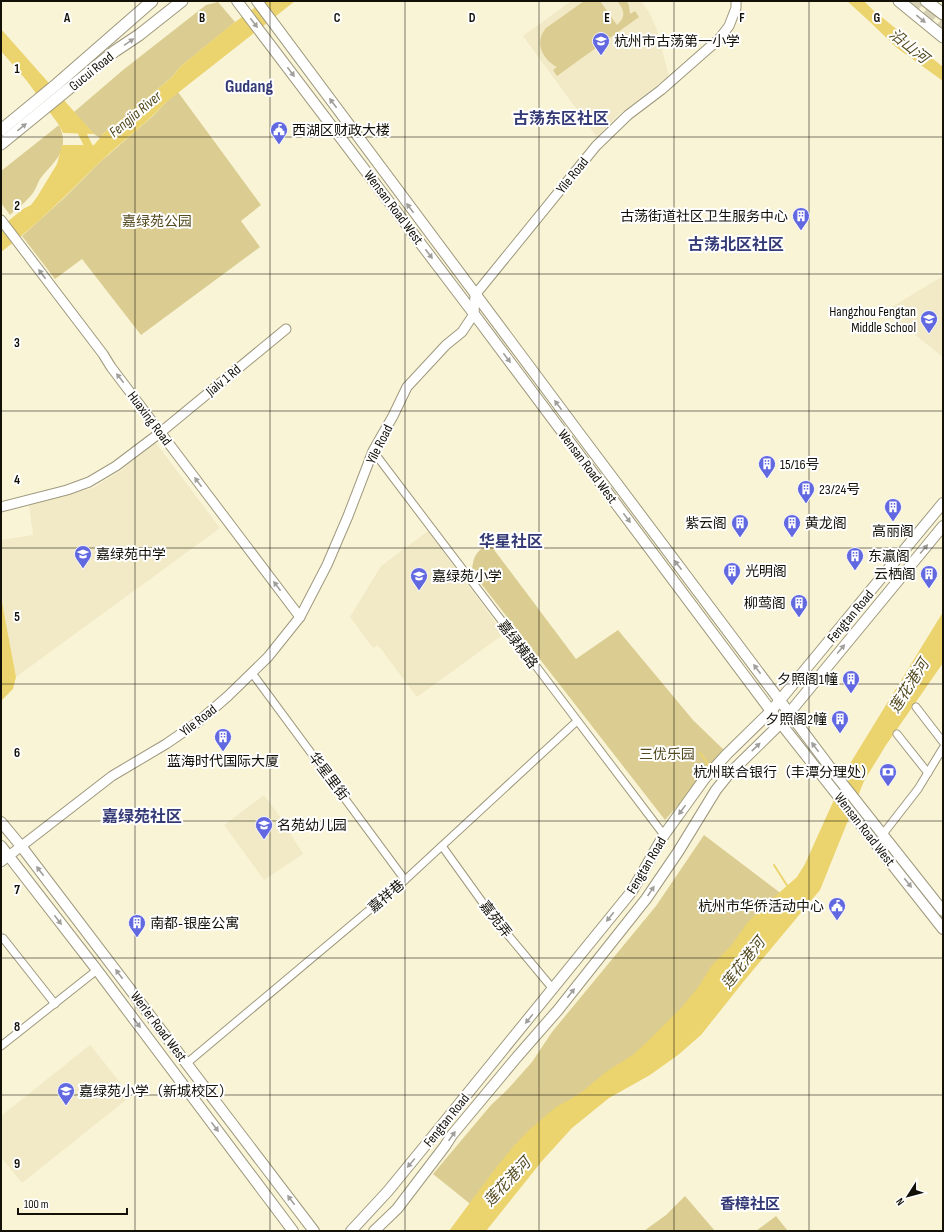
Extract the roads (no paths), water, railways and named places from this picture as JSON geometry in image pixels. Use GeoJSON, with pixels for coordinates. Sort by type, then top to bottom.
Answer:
{"type":"FeatureCollection","features":[{"type":"Feature","properties":{"kind":"main road","name":"Gucui Road"},"geometry":{"type":"LineString","coordinates":[[1,144],[39,106],[57,84],[152,1]]}},
{"type":"Feature","properties":{"kind":"main road","name":"Gucui Road"},"geometry":{"type":"LineString","coordinates":[[1,130],[39,106],[65,92],[115,51],[139,35],[182,1]]}},
{"type":"Feature","properties":{"kind":"main road","name":"Wensan Road West"},"geometry":{"type":"LineString","coordinates":[[257,1],[475,295],[838,778],[865,810],[943,911]]}},
{"type":"Feature","properties":{"kind":"main road"},"geometry":{"type":"LineString","coordinates":[[898,1],[943,37]]}},
{"type":"Feature","properties":{"kind":"main road"},"geometry":{"type":"LineString","coordinates":[[926,1],[943,14]]}},
{"type":"Feature","properties":{"kind":"main road","name":"Wensan Road West"},"geometry":{"type":"LineString","coordinates":[[239,3],[474,314],[780,724],[858,820],[943,929]]}},
{"type":"Feature","properties":{"kind":"main road","name":"Fengtan Road"},"geometry":{"type":"LineString","coordinates":[[351,1231],[388,1191],[632,891],[664,835],[705,778],[771,711],[943,503]]}},
{"type":"Feature","properties":{"kind":"main road","name":"Fengtan Road"},"geometry":{"type":"LineString","coordinates":[[374,1231],[397,1208],[452,1135],[558,1010],[646,899],[678,852],[716,790],[728,775],[780,724],[943,526]]}},
{"type":"Feature","properties":{"kind":"main road","name":"Wen'er Road West"},"geometry":{"type":"LineString","coordinates":[[1,822],[21,846],[314,1231]]}},
{"type":"Feature","properties":{"kind":"main road","name":"Wen'er Road West"},"geometry":{"type":"LineString","coordinates":[[1,846],[5,859],[97,970],[293,1231]]}},
{"type":"Feature","properties":{"kind":"street","name":"Yile Road"},"geometry":{"type":"LineString","coordinates":[[475,295],[596,146],[628,116],[661,90],[719,39],[729,26],[736,8],[736,1]]}},
{"type":"Feature","properties":{"kind":"street","name":"Huaxing Road"},"geometry":{"type":"LineString","coordinates":[[1,220],[103,354],[110,367],[161,432],[300,617]]}},
{"type":"Feature","properties":{"kind":"street"},"geometry":{"type":"LineString","coordinates":[[474,314],[475,295]]}},
{"type":"Feature","properties":{"kind":"street","name":"Yile Road"},"geometry":{"type":"LineString","coordinates":[[5,859],[112,776],[166,744],[198,722],[228,696],[268,657],[300,617],[327,565],[373,452],[407,388],[441,350],[462,332],[474,314]]}},
{"type":"Feature","properties":{"kind":"street","name":"Jialv 1 Rd"},"geometry":{"type":"LineString","coordinates":[[1,507],[67,490],[89,482],[116,466],[161,432],[286,329]]}},
{"type":"Feature","properties":{"kind":"street","name":"嘉绿横路"},"geometry":{"type":"LineString","coordinates":[[373,452],[664,835]]}},
{"type":"Feature","properties":{"kind":"street","name":"华星里街"},"geometry":{"type":"LineString","coordinates":[[252,673],[405,880]]}},
{"type":"Feature","properties":{"kind":"street"},"geometry":{"type":"LineString","coordinates":[[916,707],[943,742]]}},
{"type":"Feature","properties":{"kind":"street","name":"嘉祥巷"},"geometry":{"type":"LineString","coordinates":[[187,1063],[405,880],[577,721]]}},
{"type":"Feature","properties":{"kind":"street"},"geometry":{"type":"LineString","coordinates":[[897,734],[928,773]]}},
{"type":"Feature","properties":{"kind":"street"},"geometry":{"type":"LineString","coordinates":[[883,834],[918,789],[943,748]]}},
{"type":"Feature","properties":{"kind":"street","name":"嘉苑弄"},"geometry":{"type":"LineString","coordinates":[[442,846],[493,917],[552,989]]}},
{"type":"Feature","properties":{"kind":"street"},"geometry":{"type":"LineString","coordinates":[[1,938],[3,938],[55,1004]]}},
{"type":"Feature","properties":{"kind":"street"},"geometry":{"type":"LineString","coordinates":[[1,1046],[97,970]]}},
{"type":"Feature","properties":{"kind":"water","name":"Fengjia River"},"geometry":{"type":"Polygon","coordinates":[[[264,1],[295,1],[165,103],[39,220],[1,252],[1,227],[23,209],[31,205],[37,197],[57,164],[62,145],[94,145],[104,133],[172,77],[180,67],[231,25],[264,1]]]}},
{"type":"Feature","properties":{"kind":"water","name":"沿山河"},"geometry":{"type":"Polygon","coordinates":[[[847,1],[864,1],[943,67],[943,81],[897,48],[847,1]]]}},
{"type":"Feature","properties":{"kind":"water"},"geometry":{"type":"Polygon","coordinates":[[[1,29],[94,134],[63,133],[59,125],[27,81],[1,51],[1,29]]]}},
{"type":"Feature","properties":{"kind":"water"},"geometry":{"type":"Polygon","coordinates":[[[1,597],[16,677],[13,689],[1,701],[1,597]]]}},
{"type":"Feature","properties":{"kind":"water","name":"莲花港河"},"geometry":{"type":"Polygon","coordinates":[[[943,612],[943,663],[886,745],[864,781],[820,890],[701,1035],[678,1055],[650,1075],[609,1098],[572,1128],[542,1161],[486,1231],[449,1231],[495,1169],[529,1130],[556,1107],[583,1091],[606,1072],[634,1054],[650,1039],[683,1006],[699,986],[712,965],[731,946],[747,923],[797,877],[805,864],[851,762],[943,612]]]}},
{"type":"Feature","properties":{"kind":"waterway"},"geometry":{"type":"LineString","coordinates":[[78,125],[91,151]]}},
{"type":"Feature","properties":{"kind":"waterway"},"geometry":{"type":"LineString","coordinates":[[700,753],[711,768]]}},
{"type":"Feature","properties":{"kind":"waterway"},"geometry":{"type":"LineString","coordinates":[[774,865],[788,887]]}},
{"type":"Feature","properties":{"kind":"tunnel"},"geometry":{"type":"LineString","coordinates":[[910,1],[943,29]]}},
{"type":"Feature","properties":{"kind":"place","name":"杭州市古荡第一小学"},"geometry":{"type":"Point","coordinates":[601,56]}},
{"type":"Feature","properties":{"kind":"place","name":"西湖区财政大楼"},"geometry":{"type":"Point","coordinates":[279,145]}},
{"type":"Feature","properties":{"kind":"place","name":"古荡街道社区卫生服务中心"},"geometry":{"type":"Point","coordinates":[801,231]}},
{"type":"Feature","properties":{"kind":"place","name":"Hangzhou Fengtan Middle School"},"geometry":{"type":"Point","coordinates":[929,334]}},
{"type":"Feature","properties":{"kind":"place","name":"15/16号"},"geometry":{"type":"Point","coordinates":[767,479]}},
{"type":"Feature","properties":{"kind":"place","name":"23/24号"},"geometry":{"type":"Point","coordinates":[806,504]}},
{"type":"Feature","properties":{"kind":"place","name":"高丽阁"},"geometry":{"type":"Point","coordinates":[893,522]}},
{"type":"Feature","properties":{"kind":"place","name":"紫云阁"},"geometry":{"type":"Point","coordinates":[740,538]}},
{"type":"Feature","properties":{"kind":"place","name":"黄龙阁"},"geometry":{"type":"Point","coordinates":[792,538]}},
{"type":"Feature","properties":{"kind":"place","name":"嘉绿苑中学"},"geometry":{"type":"Point","coordinates":[83,569]}},
{"type":"Feature","properties":{"kind":"place","name":"东瀛阁"},"geometry":{"type":"Point","coordinates":[855,571]}},
{"type":"Feature","properties":{"kind":"place","name":"光明阁"},"geometry":{"type":"Point","coordinates":[732,586]}},
{"type":"Feature","properties":{"kind":"place","name":"云栖阁"},"geometry":{"type":"Point","coordinates":[929,589]}},
{"type":"Feature","properties":{"kind":"place","name":"嘉绿苑小学"},"geometry":{"type":"Point","coordinates":[419,591]}},
{"type":"Feature","properties":{"kind":"place","name":"柳莺阁"},"geometry":{"type":"Point","coordinates":[799,618]}},
{"type":"Feature","properties":{"kind":"place","name":"夕照阁1幢"},"geometry":{"type":"Point","coordinates":[851,694]}},
{"type":"Feature","properties":{"kind":"place","name":"夕照阁2幢"},"geometry":{"type":"Point","coordinates":[840,734]}},
{"type":"Feature","properties":{"kind":"place","name":"蓝海时代国际大厦"},"geometry":{"type":"Point","coordinates":[223,752]}},
{"type":"Feature","properties":{"kind":"place","name":"杭州联合银行（丰潭分理处）"},"geometry":{"type":"Point","coordinates":[888,787]}},
{"type":"Feature","properties":{"kind":"place","name":"名苑幼儿园"},"geometry":{"type":"Point","coordinates":[264,840]}},
{"type":"Feature","properties":{"kind":"place","name":"杭州市华侨活动中心"},"geometry":{"type":"Point","coordinates":[837,921]}},
{"type":"Feature","properties":{"kind":"place","name":"南都-银座公寓"},"geometry":{"type":"Point","coordinates":[137,938]}},
{"type":"Feature","properties":{"kind":"place","name":"嘉绿苑小学（新城校区）"},"geometry":{"type":"Point","coordinates":[66,1106]}},
{"type":"Feature","properties":{"kind":"district","name":"Gudang"},"geometry":{"type":"Point","coordinates":[249,86]}},
{"type":"Feature","properties":{"kind":"district","name":"古荡东区社区"},"geometry":{"type":"Point","coordinates":[561,118]}},
{"type":"Feature","properties":{"kind":"district","name":"古荡北区社区"},"geometry":{"type":"Point","coordinates":[736,244]}},
{"type":"Feature","properties":{"kind":"district","name":"华星社区"},"geometry":{"type":"Point","coordinates":[511,541]}},
{"type":"Feature","properties":{"kind":"district","name":"嘉绿苑社区"},"geometry":{"type":"Point","coordinates":[142,816]}},
{"type":"Feature","properties":{"kind":"district","name":"香樟社区"},"geometry":{"type":"Point","coordinates":[750,1204]}},
{"type":"Feature","properties":{"kind":"park label","name":"嘉绿苑公园"},"geometry":{"type":"Point","coordinates":[157,221]}},
{"type":"Feature","properties":{"kind":"park label","name":"三优乐园"},"geometry":{"type":"Point","coordinates":[667,754]}}]}
